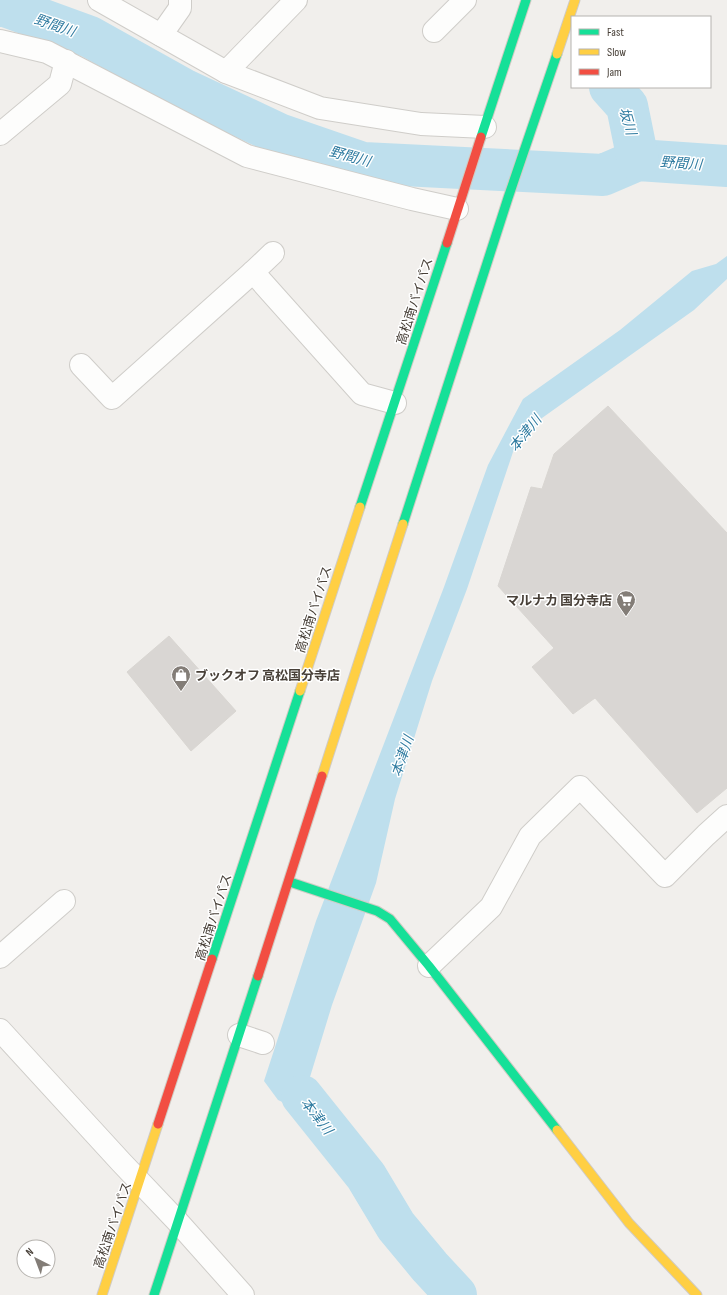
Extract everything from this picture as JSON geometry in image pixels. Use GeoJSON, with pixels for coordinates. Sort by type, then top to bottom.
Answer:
{"type":"FeatureCollection","features":[{"type":"Feature","properties":{"kind":"main road","name":"高松南バイパス"},"geometry":{"type":"LineString","coordinates":[[102,1295],[526,0]]}},
{"type":"Feature","properties":{"kind":"main road"},"geometry":{"type":"LineString","coordinates":[[154,1295],[177,1221],[290,882],[508,198],[575,0]]}},
{"type":"Feature","properties":{"kind":"main road"},"geometry":{"type":"LineString","coordinates":[[290,882],[323,894],[378,910],[390,919],[429,966],[628,1223],[697,1295]]}},
{"type":"Feature","properties":{"kind":"street"},"geometry":{"type":"LineString","coordinates":[[99,0],[226,72],[320,108],[421,124],[485,127]]}},
{"type":"Feature","properties":{"kind":"street"},"geometry":{"type":"LineString","coordinates":[[161,35],[180,8],[180,0]]}},
{"type":"Feature","properties":{"kind":"street"},"geometry":{"type":"LineString","coordinates":[[226,72],[296,0]]}},
{"type":"Feature","properties":{"kind":"street"},"geometry":{"type":"LineString","coordinates":[[434,31],[465,0]]}},
{"type":"Feature","properties":{"kind":"street"},"geometry":{"type":"LineString","coordinates":[[0,41],[48,52],[247,156],[412,200],[460,203]]}},
{"type":"Feature","properties":{"kind":"street"},"geometry":{"type":"LineString","coordinates":[[0,134],[60,84],[66,61]]}},
{"type":"Feature","properties":{"kind":"street"},"geometry":{"type":"LineString","coordinates":[[81,365],[112,398],[253,272],[272,253]]}},
{"type":"Feature","properties":{"kind":"street"},"geometry":{"type":"LineString","coordinates":[[253,272],[362,394],[394,403]]}},
{"type":"Feature","properties":{"kind":"street"},"geometry":{"type":"LineString","coordinates":[[429,966],[491,907],[530,836],[580,787],[665,876],[706,834],[727,816]]}},
{"type":"Feature","properties":{"kind":"street"},"geometry":{"type":"LineString","coordinates":[[0,957],[64,901]]}},
{"type":"Feature","properties":{"kind":"street"},"geometry":{"type":"LineString","coordinates":[[0,1030],[177,1221],[242,1295]]}},
{"type":"Feature","properties":{"kind":"street"},"geometry":{"type":"LineString","coordinates":[[239,1035],[263,1043]]}},
{"type":"Feature","properties":{"kind":"water"},"geometry":{"type":"Polygon","coordinates":[[[727,256],[727,279],[694,310],[542,418],[513,452],[467,589],[432,681],[395,799],[376,883],[332,1005],[310,1077],[312,1091],[344,1132],[333,1146],[293,1107],[278,1100],[264,1081],[316,921],[444,587],[488,465],[523,399],[620,330],[692,271],[716,264],[727,256]]]}},
{"type":"Feature","properties":{"kind":"building","name":"マルナカ 国分寺店"},"geometry":{"type":"Polygon","coordinates":[[[608,406],[727,533],[727,788],[697,813],[595,698],[573,714],[532,667],[554,648],[498,586],[531,487],[542,489],[554,454],[608,406]]]}},
{"type":"Feature","properties":{"kind":"building","name":"ブックオフ 高松国分寺店"},"geometry":{"type":"Polygon","coordinates":[[[169,636],[236,711],[191,751],[127,672],[169,636]]]}},
{"type":"Feature","properties":{"kind":"waterway","name":"野間川"},"geometry":{"type":"LineString","coordinates":[[0,6],[5,6],[90,37],[185,90],[279,134],[363,163],[603,175],[638,160],[727,166]]}},
{"type":"Feature","properties":{"kind":"waterway","name":"坂川"},"geometry":{"type":"LineString","coordinates":[[611,88],[627,106],[638,160]]}},
{"type":"Feature","properties":{"kind":"waterway","name":"本津川"},"geometry":{"type":"LineString","coordinates":[[302,1096],[366,1176],[396,1226],[430,1267],[456,1295]]}},
{"type":"Feature","properties":{"kind":"traffic: fast"},"geometry":{"type":"LineString","coordinates":[[481,137],[526,0]]}},
{"type":"Feature","properties":{"kind":"traffic: fast"},"geometry":{"type":"LineString","coordinates":[[403,524],[508,198],[557,54]]}},
{"type":"Feature","properties":{"kind":"traffic: fast"},"geometry":{"type":"LineString","coordinates":[[360,507],[447,243]]}},
{"type":"Feature","properties":{"kind":"traffic: fast"},"geometry":{"type":"LineString","coordinates":[[212,959],[300,691]]}},
{"type":"Feature","properties":{"kind":"traffic: fast"},"geometry":{"type":"LineString","coordinates":[[290,882],[377,911],[390,919],[429,966],[557,1130]]}},
{"type":"Feature","properties":{"kind":"traffic: fast"},"geometry":{"type":"LineString","coordinates":[[154,1295],[258,976]]}},
{"type":"Feature","properties":{"kind":"traffic: slow"},"geometry":{"type":"LineString","coordinates":[[557,54],[575,0]]}},
{"type":"Feature","properties":{"kind":"traffic: slow"},"geometry":{"type":"LineString","coordinates":[[300,691],[360,507]]}},
{"type":"Feature","properties":{"kind":"traffic: slow"},"geometry":{"type":"LineString","coordinates":[[322,776],[403,524]]}},
{"type":"Feature","properties":{"kind":"traffic: slow"},"geometry":{"type":"LineString","coordinates":[[102,1295],[158,1124]]}},
{"type":"Feature","properties":{"kind":"traffic: slow"},"geometry":{"type":"LineString","coordinates":[[557,1130],[629,1223],[697,1295]]}},
{"type":"Feature","properties":{"kind":"traffic: jam"},"geometry":{"type":"LineString","coordinates":[[447,243],[481,137]]}},
{"type":"Feature","properties":{"kind":"traffic: jam"},"geometry":{"type":"LineString","coordinates":[[258,976],[322,776]]}},
{"type":"Feature","properties":{"kind":"traffic: jam"},"geometry":{"type":"LineString","coordinates":[[158,1124],[212,959]]}},
{"type":"Feature","properties":{"kind":"place","name":"マルナカ 国分寺店"},"geometry":{"type":"Point","coordinates":[626,617]}},
{"type":"Feature","properties":{"kind":"place","name":"ブックオフ 高松国分寺店"},"geometry":{"type":"Point","coordinates":[181,692]}}]}
